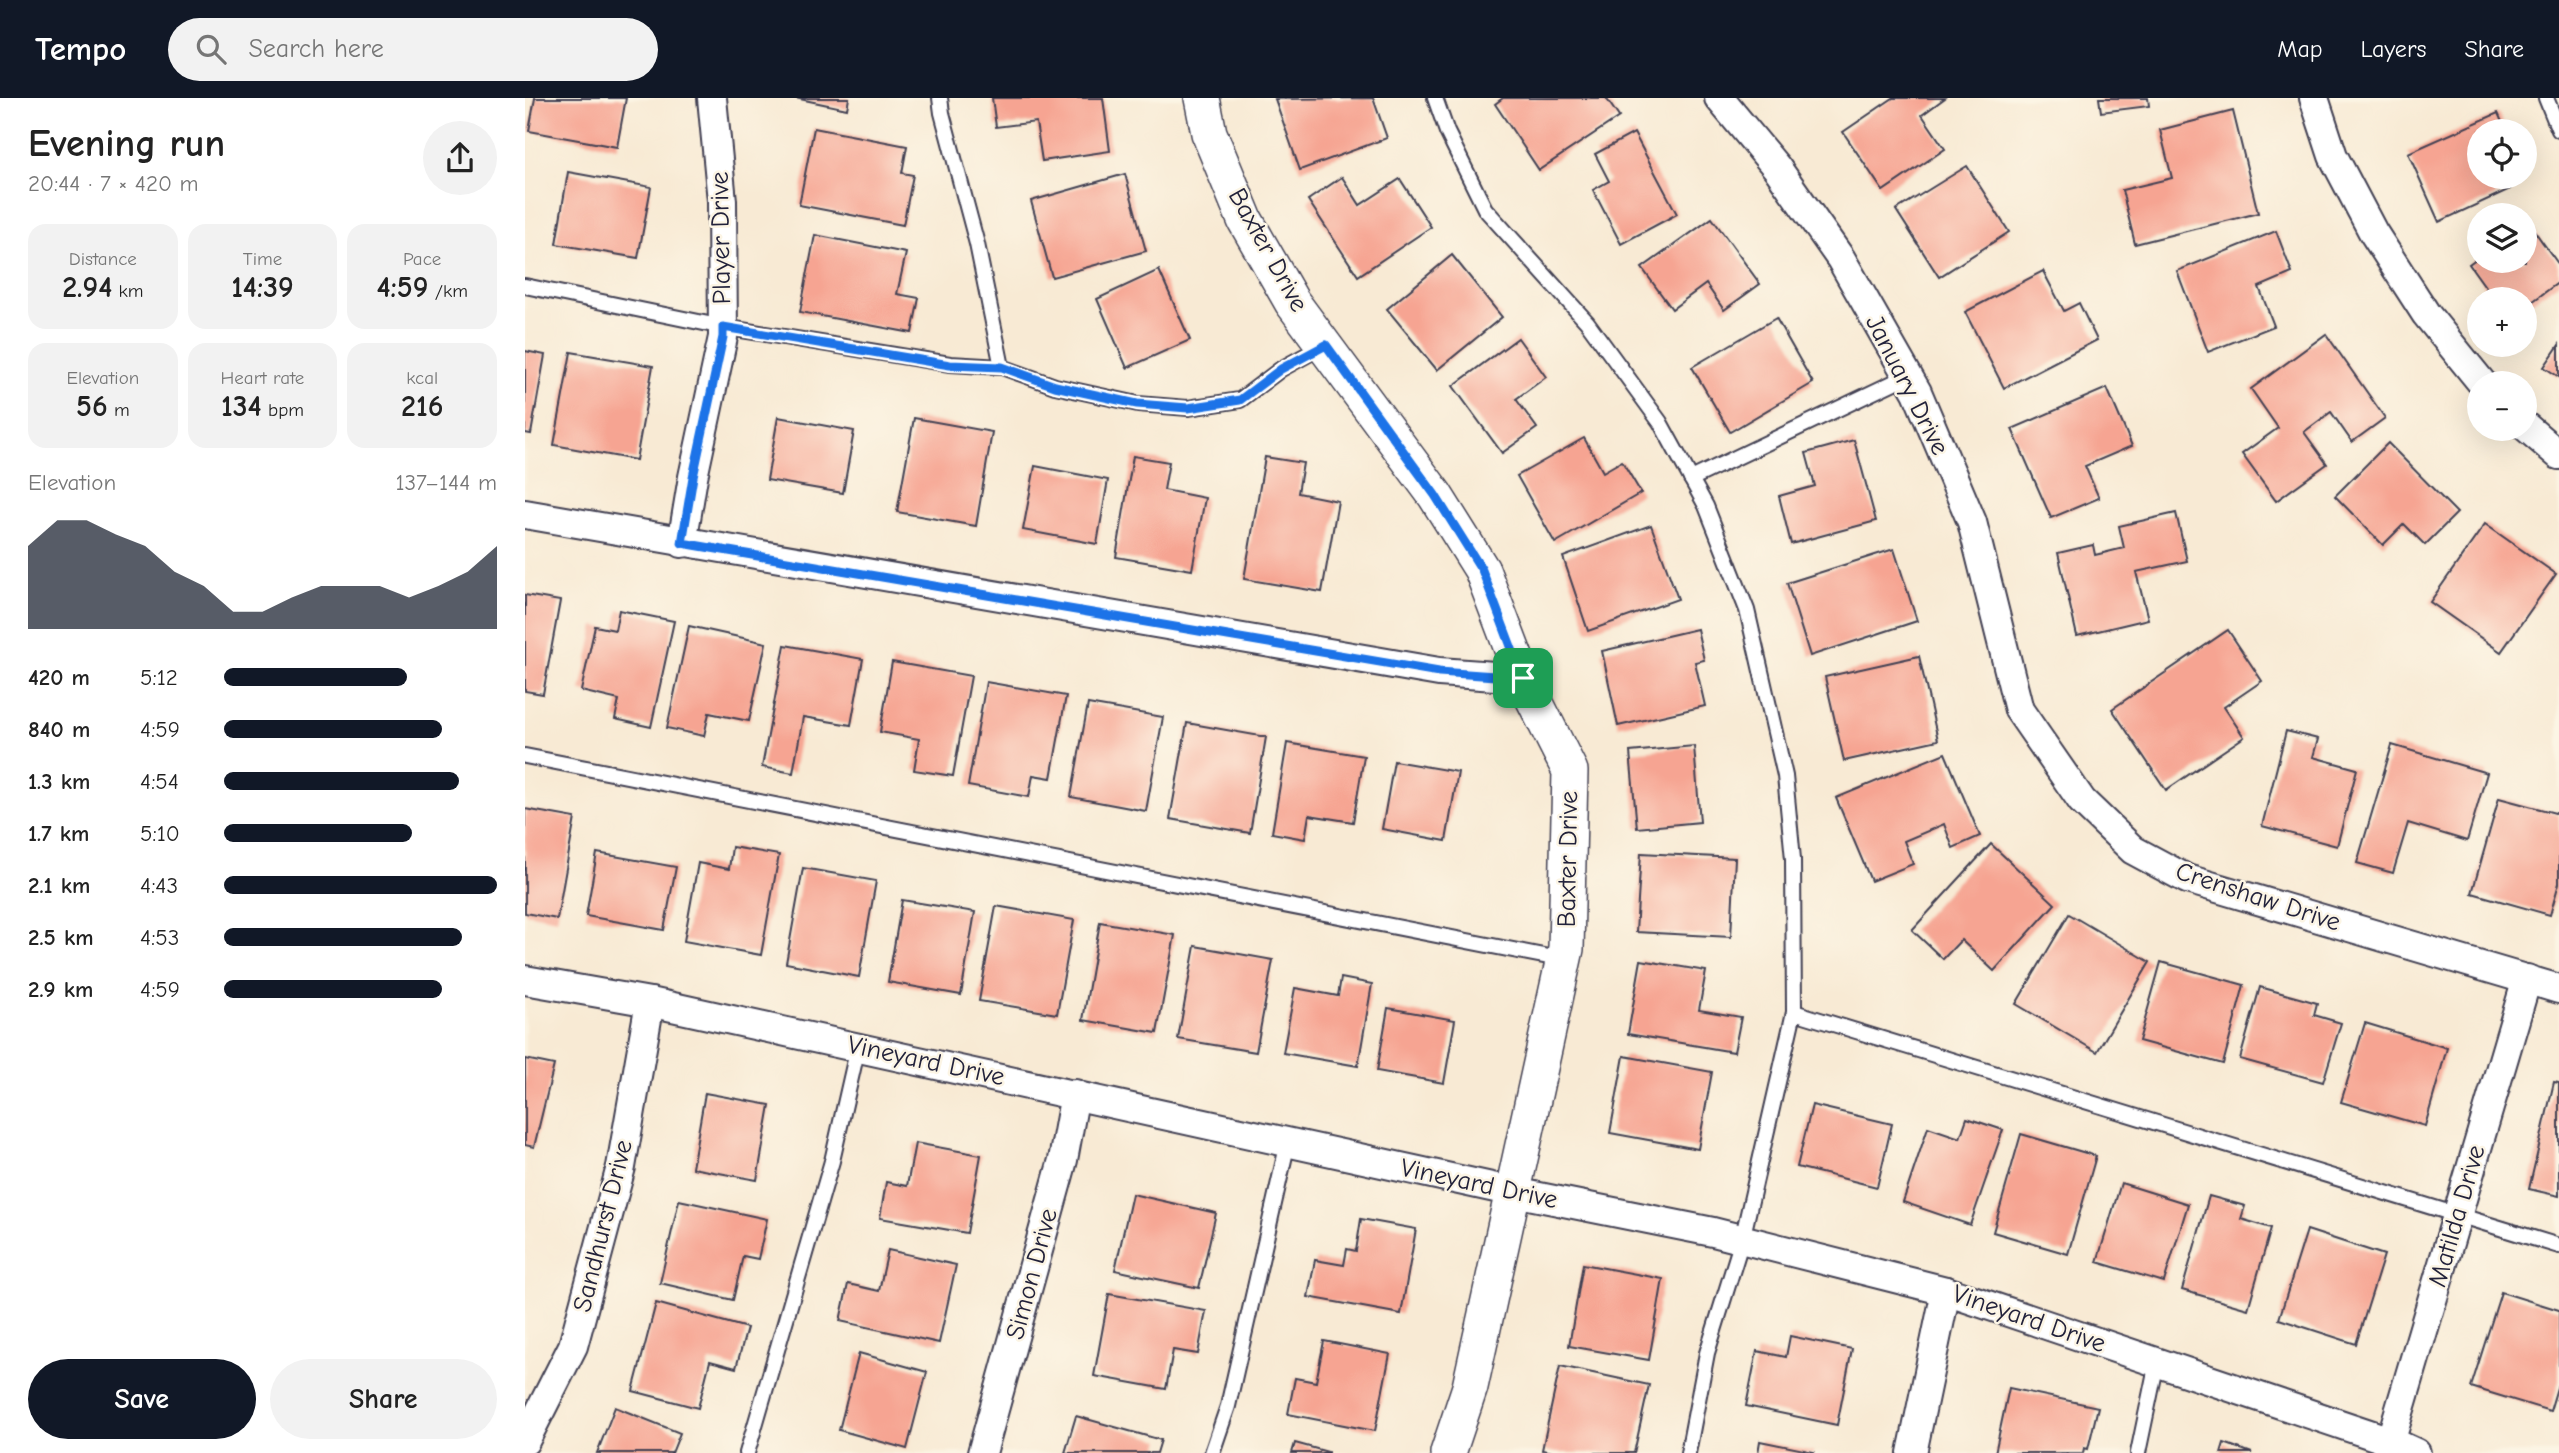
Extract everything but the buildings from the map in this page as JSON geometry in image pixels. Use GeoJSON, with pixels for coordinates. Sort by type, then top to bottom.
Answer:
{"type":"FeatureCollection","features":[{"type":"Feature","properties":{"kind":"street","name":"Player Drive"},"geometry":{"type":"LineString","coordinates":[[682,543],[723,337],[722,201],[712,98]]}},
{"type":"Feature","properties":{"kind":"street","name":"Baxter Drive"},"geometry":{"type":"LineString","coordinates":[[1202,98],[1209,133],[1245,220],[1292,302],[1435,495],[1482,570],[1523,678],[1570,771],[1566,949],[1470,1387],[1448,1453]]}},
{"type":"Feature","properties":{"kind":"street","name":"January Drive"},"geometry":{"type":"LineString","coordinates":[[1719,98],[1777,168],[1840,259],[1916,392],[1972,522],[2019,710]]}},
{"type":"Feature","properties":{"kind":"street"},"geometry":{"type":"LineString","coordinates":[[2314,98],[2333,156],[2373,232],[2426,314],[2472,371]]}},
{"type":"Feature","properties":{"kind":"street"},"geometry":{"type":"LineString","coordinates":[[2537,436],[2559,455]]}},
{"type":"Feature","properties":{"kind":"street"},"geometry":{"type":"LineString","coordinates":[[525,514],[1439,672],[1523,678]]}},
{"type":"Feature","properties":{"kind":"street","name":"Crenshaw Drive"},"geometry":{"type":"LineString","coordinates":[[2019,710],[2082,801],[2133,850],[2187,879],[2559,989]]}},
{"type":"Feature","properties":{"kind":"street","name":"Matilda Drive"},"geometry":{"type":"LineString","coordinates":[[2389,1447],[2527,979]]}},
{"type":"Feature","properties":{"kind":"street","name":"Vineyard Drive"},"geometry":{"type":"LineString","coordinates":[[525,980],[650,1002],[1075,1094],[1742,1240],[1946,1291],[2157,1362],[2389,1447],[2416,1453]]}},
{"type":"Feature","properties":{"kind":"street","name":"Sandhurst Drive"},"geometry":{"type":"LineString","coordinates":[[525,1441],[573,1346],[621,1167],[650,1002]]}},
{"type":"Feature","properties":{"kind":"street","name":"Simon Drive"},"geometry":{"type":"LineString","coordinates":[[982,1453],[1063,1160],[1075,1094]]}},
{"type":"Feature","properties":{"kind":"street"},"geometry":{"type":"LineString","coordinates":[[1912,1453],[1946,1291]]}},
{"type":"Feature","properties":{"kind":"lane"},"geometry":{"type":"LineString","coordinates":[[940,98],[977,244],[1002,367]]}},
{"type":"Feature","properties":{"kind":"lane"},"geometry":{"type":"LineString","coordinates":[[1435,98],[1447,132],[1485,209],[1587,322],[1660,422],[1706,506],[1747,610],[1785,776],[1793,859],[1794,1012],[1742,1240],[1707,1353],[1688,1453]]}},
{"type":"Feature","properties":{"kind":"lane"},"geometry":{"type":"LineString","coordinates":[[2546,98],[2559,130]]}},
{"type":"Feature","properties":{"kind":"lane"},"geometry":{"type":"LineString","coordinates":[[525,286],[723,327],[950,365],[1002,367],[1055,386],[1137,404],[1188,408],[1240,400],[1281,369],[1326,345]]}},
{"type":"Feature","properties":{"kind":"lane"},"geometry":{"type":"LineString","coordinates":[[1691,479],[1907,376]]}},
{"type":"Feature","properties":{"kind":"lane"},"geometry":{"type":"LineString","coordinates":[[525,757],[1564,960]]}},
{"type":"Feature","properties":{"kind":"lane"},"geometry":{"type":"LineString","coordinates":[[1794,1012],[2559,1246]]}},
{"type":"Feature","properties":{"kind":"lane"},"geometry":{"type":"LineString","coordinates":[[747,1453],[832,1161],[858,1047]]}},
{"type":"Feature","properties":{"kind":"lane"},"geometry":{"type":"LineString","coordinates":[[1212,1453],[1228,1406],[1288,1142]]}},
{"type":"Feature","properties":{"kind":"lane"},"geometry":{"type":"LineString","coordinates":[[2138,1453],[2157,1362]]}},
{"type":"Feature","properties":{"kind":"route"},"geometry":{"type":"LineString","coordinates":[[723,327],[950,365],[1002,367],[1055,386],[1137,404],[1188,408],[1240,400],[1281,369],[1326,345],[1435,495],[1482,570],[1523,678],[1439,672],[682,543],[723,327]]}}]}
